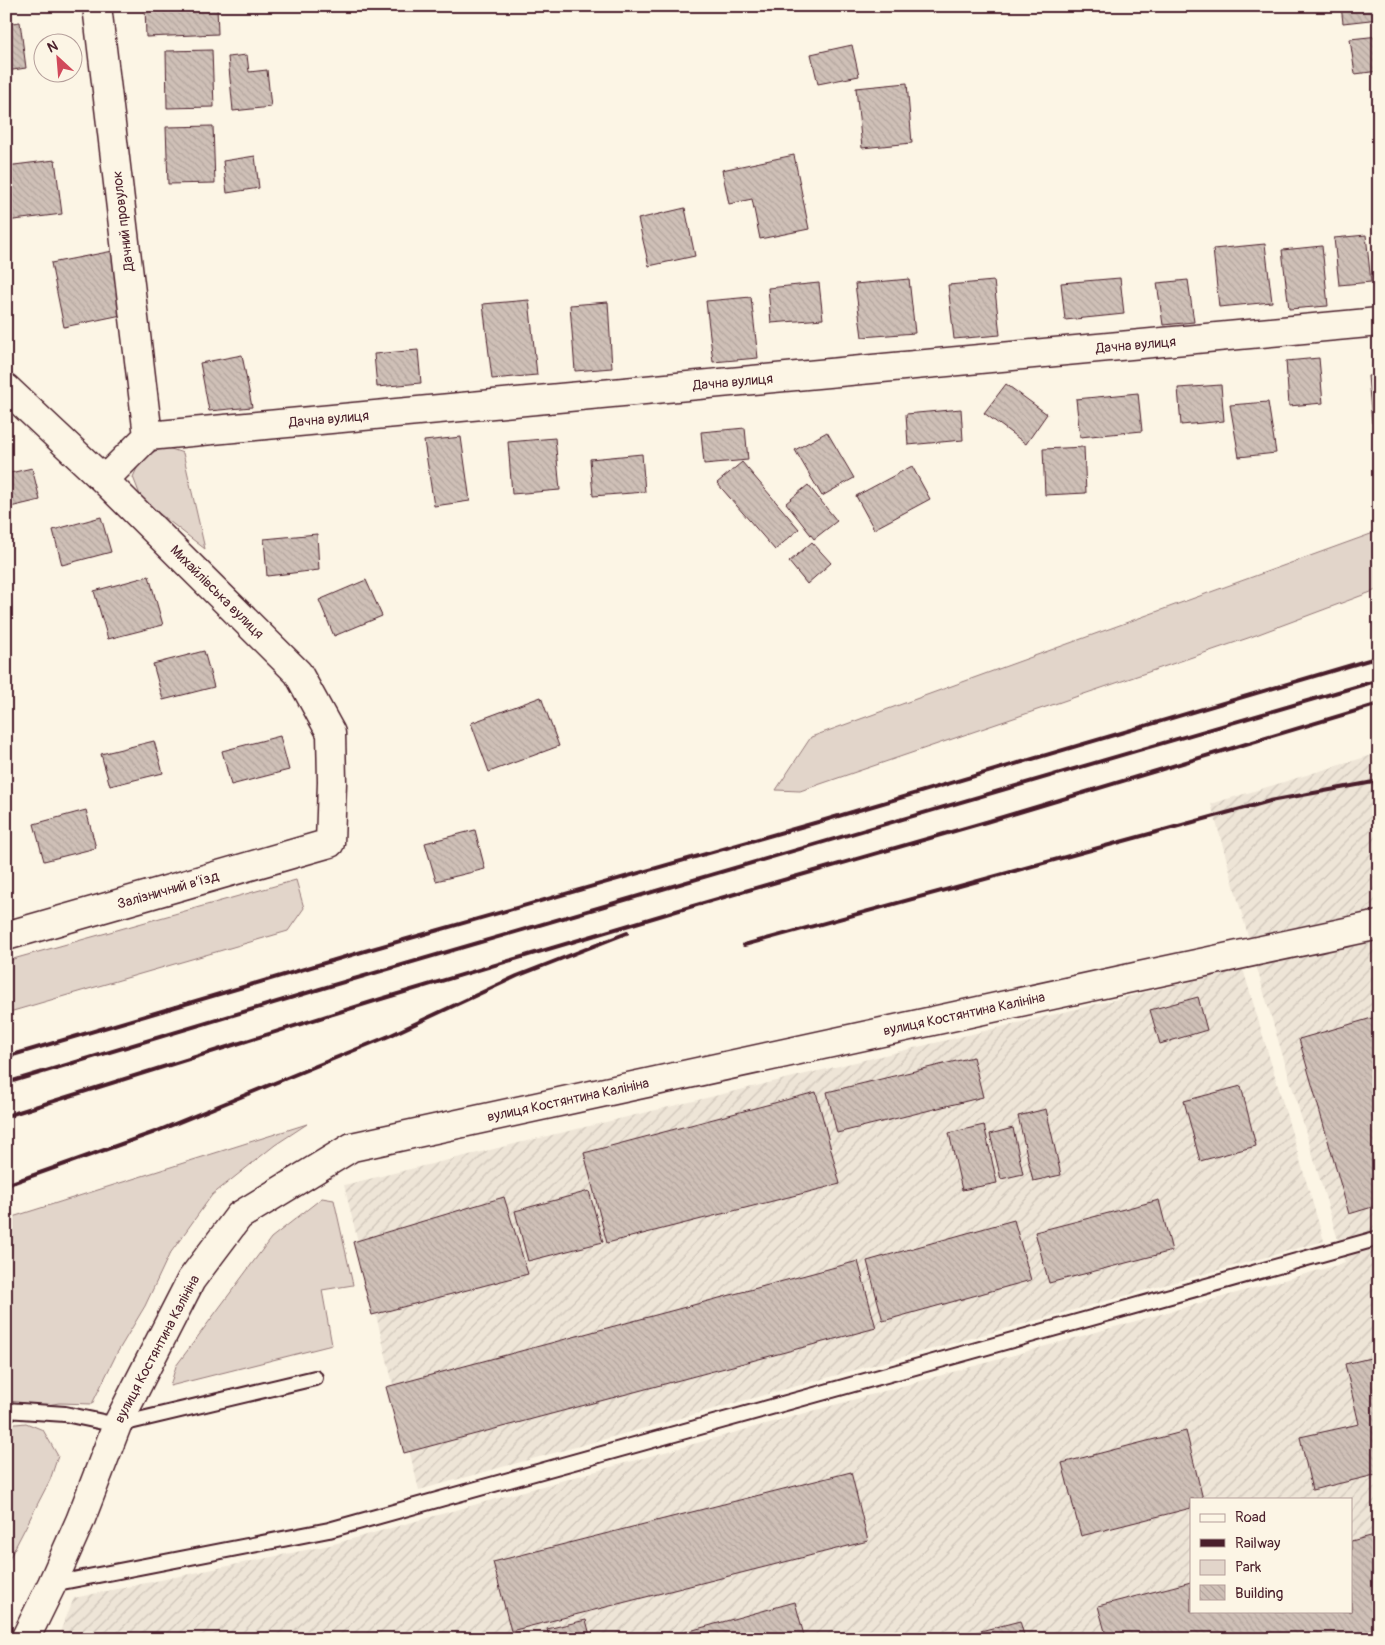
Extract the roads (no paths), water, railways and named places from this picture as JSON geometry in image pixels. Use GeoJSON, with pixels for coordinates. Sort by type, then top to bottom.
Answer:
{"type":"FeatureCollection","features":[{"type":"Feature","properties":{"kind":"street","name":"Дачний провулок"},"geometry":{"type":"LineString","coordinates":[[97,6],[148,436]]}},
{"type":"Feature","properties":{"kind":"street","name":"Дачна вулиця"},"geometry":{"type":"LineString","coordinates":[[148,436],[1379,322]]}},
{"type":"Feature","properties":{"kind":"street","name":"Михайлівська вулиця"},"geometry":{"type":"LineString","coordinates":[[6,388],[104,480],[298,673],[331,733],[330,843]]}},
{"type":"Feature","properties":{"kind":"street"},"geometry":{"type":"LineString","coordinates":[[104,480],[148,436]]}},
{"type":"Feature","properties":{"kind":"street","name":"Залізничний в’їзд"},"geometry":{"type":"LineString","coordinates":[[6,936],[330,843]]}},
{"type":"Feature","properties":{"kind":"street","name":"вулиця Костянтина Калініна"},"geometry":{"type":"LineString","coordinates":[[25,1639],[80,1520],[116,1425],[191,1280],[239,1216],[352,1148],[1379,925]]}},
{"type":"Feature","properties":{"kind":"lane"},"geometry":{"type":"LineString","coordinates":[[52,1584],[329,1530],[1379,1238]]}},
{"type":"Feature","properties":{"kind":"lane"},"geometry":{"type":"LineString","coordinates":[[6,1410],[65,1414],[116,1425],[315,1378]]}},
{"type":"Feature","properties":{"kind":"railway"},"geometry":{"type":"LineString","coordinates":[[6,1057],[365,951],[825,820],[1379,657]]}},
{"type":"Feature","properties":{"kind":"railway"},"geometry":{"type":"LineString","coordinates":[[6,1083],[330,986],[1379,680]]}},
{"type":"Feature","properties":{"kind":"railway"},"geometry":{"type":"LineString","coordinates":[[6,1116],[381,999],[693,906],[986,822],[1379,704]]}},
{"type":"Feature","properties":{"kind":"railway"},"geometry":{"type":"LineString","coordinates":[[744,945],[1270,801],[1379,781]]}},
{"type":"Feature","properties":{"kind":"railway"},"geometry":{"type":"LineString","coordinates":[[6,1185],[155,1132],[389,1036],[517,976],[627,933]]}}]}
